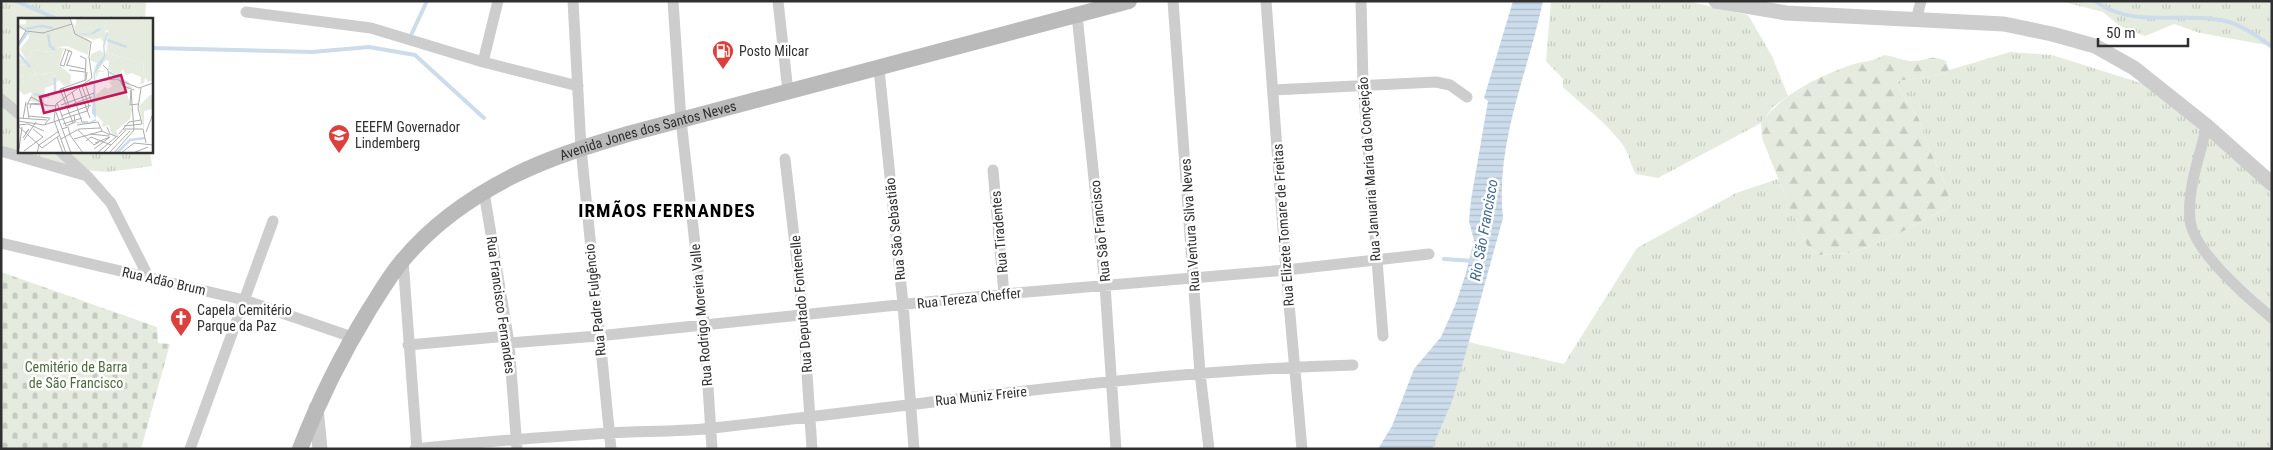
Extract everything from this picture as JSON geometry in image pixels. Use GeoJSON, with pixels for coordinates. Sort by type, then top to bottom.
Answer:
{"type":"FeatureCollection","features":[{"type":"Feature","properties":{"kind":"main road","name":"Avenida Jones dos Santos Neves"},"geometry":{"type":"LineString","coordinates":[[300,449],[316,408],[352,337],[403,260],[439,224],[484,192],[512,176],[581,148],[1128,1]]}},
{"type":"Feature","properties":{"kind":"street"},"geometry":{"type":"LineString","coordinates":[[483,62],[498,1]]}},
{"type":"Feature","properties":{"kind":"street","name":"Rua Padre Fulgêncio"},"geometry":{"type":"LineString","coordinates":[[572,1],[581,148],[598,336],[611,449]]}},
{"type":"Feature","properties":{"kind":"street","name":"Rua Rodrigo Moreira Valle"},"geometry":{"type":"LineString","coordinates":[[673,1],[681,120],[704,324],[712,449]]}},
{"type":"Feature","properties":{"kind":"street"},"geometry":{"type":"LineString","coordinates":[[778,1],[788,92]]}},
{"type":"Feature","properties":{"kind":"street","name":"Rua Ventura Silva Neves"},"geometry":{"type":"LineString","coordinates":[[1173,1],[1200,373],[1209,449]]}},
{"type":"Feature","properties":{"kind":"street","name":"Rua Elizete Tomare de Freitas"},"geometry":{"type":"LineString","coordinates":[[1266,1],[1286,270],[1302,449]]}},
{"type":"Feature","properties":{"kind":"street","name":"Rua Januaria Maria da Conçeição"},"geometry":{"type":"LineString","coordinates":[[1361,1],[1362,84],[1383,336]]}},
{"type":"Feature","properties":{"kind":"street"},"geometry":{"type":"LineString","coordinates":[[1716,1],[1786,13],[2004,24],[2052,34],[2095,46],[2134,68],[2206,126],[2272,184]]}},
{"type":"Feature","properties":{"kind":"street"},"geometry":{"type":"LineString","coordinates":[[1916,20],[1921,1]]}},
{"type":"Feature","properties":{"kind":"street"},"geometry":{"type":"LineString","coordinates":[[246,12],[358,25],[483,62],[578,86]]}},
{"type":"Feature","properties":{"kind":"street","name":"Rua São Francisco"},"geometry":{"type":"LineString","coordinates":[[1077,15],[1105,284],[1116,449]]}},
{"type":"Feature","properties":{"kind":"street","name":"Rua São Sebastião"},"geometry":{"type":"LineString","coordinates":[[879,69],[903,304],[914,449]]}},
{"type":"Feature","properties":{"kind":"street"},"geometry":{"type":"LineString","coordinates":[[1272,90],[1362,84],[1444,83],[1468,98]]}},
{"type":"Feature","properties":{"kind":"street"},"geometry":{"type":"LineString","coordinates":[[1,98],[18,113]]}},
{"type":"Feature","properties":{"kind":"street"},"geometry":{"type":"LineString","coordinates":[[2206,126],[2192,189],[2190,222],[2197,242],[2243,294],[2272,318]]}},
{"type":"Feature","properties":{"kind":"street"},"geometry":{"type":"LineString","coordinates":[[1,151],[87,176]]}},
{"type":"Feature","properties":{"kind":"street"},"geometry":{"type":"LineString","coordinates":[[61,152],[100,190],[115,211],[148,276]]}},
{"type":"Feature","properties":{"kind":"street","name":"Rua Deputado Fontenelle"},"geometry":{"type":"LineString","coordinates":[[786,159],[803,314],[812,449]]}},
{"type":"Feature","properties":{"kind":"street","name":"Rua Tiradentes"},"geometry":{"type":"LineString","coordinates":[[993,170],[1004,294]]}},
{"type":"Feature","properties":{"kind":"street","name":"Rua Francisco Fernandes"},"geometry":{"type":"LineString","coordinates":[[484,192],[509,340],[517,444]]}},
{"type":"Feature","properties":{"kind":"street"},"geometry":{"type":"LineString","coordinates":[[190,449],[273,220]]}},
{"type":"Feature","properties":{"kind":"street","name":"Rua Adão Brum"},"geometry":{"type":"LineString","coordinates":[[1,243],[244,300],[352,337]]}},
{"type":"Feature","properties":{"kind":"street","name":"Rua Tereza Cheffer"},"geometry":{"type":"LineString","coordinates":[[408,345],[598,336],[1105,284],[1286,270],[1429,254]]}},
{"type":"Feature","properties":{"kind":"street"},"geometry":{"type":"LineString","coordinates":[[403,260],[416,449]]}},
{"type":"Feature","properties":{"kind":"street","name":"Rua Muniz Freire"},"geometry":{"type":"LineString","coordinates":[[416,449],[517,444],[609,433],[710,428],[910,403],[1200,373],[1353,365]]}},
{"type":"Feature","properties":{"kind":"street"},"geometry":{"type":"LineString","coordinates":[[316,408],[320,449]]}},
{"type":"Feature","properties":{"kind":"green space"},"geometry":{"type":"Polygon","coordinates":[[[1,1],[146,1],[145,18],[18,18],[18,152],[1,147],[1,1]]]}},
{"type":"Feature","properties":{"kind":"green space"},"geometry":{"type":"Polygon","coordinates":[[[1551,1],[1687,1],[1748,15],[1772,56],[1788,96],[1773,107],[1761,123],[1658,178],[1636,174],[1623,145],[1602,122],[1563,87],[1563,79],[1546,61],[1551,1]]]}},
{"type":"Feature","properties":{"kind":"green space"},"geometry":{"type":"Polygon","coordinates":[[[2060,1],[2272,1],[2272,46],[2200,33],[2174,24],[2145,36],[2120,26],[2103,12],[2060,1]]]}},
{"type":"Feature","properties":{"kind":"green space"},"geometry":{"type":"Polygon","coordinates":[[[2010,52],[2052,55],[2147,85],[2272,187],[2272,449],[1432,449],[1453,399],[1468,342],[1564,364],[1637,248],[1736,193],[1778,179],[1807,245],[1818,255],[1851,253],[1892,237],[1951,206],[1947,188],[1926,142],[1919,119],[1900,90],[1897,81],[1940,75],[1949,70],[2010,52]]]}},
{"type":"Feature","properties":{"kind":"green space"},"geometry":{"type":"Polygon","coordinates":[[[1884,55],[1911,61],[1933,58],[1946,61],[1949,70],[1940,75],[1897,81],[1900,90],[1919,119],[1926,142],[1947,188],[1951,206],[1892,237],[1851,253],[1818,255],[1807,245],[1790,208],[1762,138],[1761,123],[1779,103],[1813,81],[1851,65],[1876,59],[1884,55]]]}},
{"type":"Feature","properties":{"kind":"green space"},"geometry":{"type":"Polygon","coordinates":[[[18,152],[150,152],[152,166],[108,172],[81,170],[18,152]]]}},
{"type":"Feature","properties":{"kind":"green space","name":"Cemitério de Barra de São Francisco"},"geometry":{"type":"Polygon","coordinates":[[[1,272],[157,327],[158,343],[170,344],[141,449],[1,449],[1,272]]]}},
{"type":"Feature","properties":{"kind":"water","name":"Rio São Francisco"},"geometry":{"type":"Polygon","coordinates":[[[1513,1],[1543,1],[1508,135],[1502,190],[1503,218],[1453,399],[1432,449],[1378,449],[1392,426],[1414,369],[1441,337],[1456,303],[1466,273],[1474,240],[1469,221],[1488,101],[1484,98],[1513,1]]]}},
{"type":"Feature","properties":{"kind":"waterway"},"geometry":{"type":"LineString","coordinates":[[16,1],[55,18]]}},
{"type":"Feature","properties":{"kind":"waterway"},"geometry":{"type":"LineString","coordinates":[[412,33],[427,1]]}},
{"type":"Feature","properties":{"kind":"waterway"},"geometry":{"type":"LineString","coordinates":[[2095,1],[2110,10],[2126,15],[2212,19],[2229,22],[2246,29],[2272,47]]}},
{"type":"Feature","properties":{"kind":"waterway"},"geometry":{"type":"LineString","coordinates":[[152,48],[312,52],[369,47],[415,55],[484,118]]}},
{"type":"Feature","properties":{"kind":"waterway","name":"Rio São Francisco"},"geometry":{"type":"LineString","coordinates":[[1444,259],[1474,261]]}},
{"type":"Feature","properties":{"kind":"place","name":"Posto Milcar"},"geometry":{"type":"Point","coordinates":[723,70]}},
{"type":"Feature","properties":{"kind":"place","name":"EEEFM Governador Lindemberg"},"geometry":{"type":"Point","coordinates":[339,154]}},
{"type":"Feature","properties":{"kind":"place","name":"Capela Cemitério Parque da Paz"},"geometry":{"type":"Point","coordinates":[181,337]}},
{"type":"Feature","properties":{"kind":"district","name":"IRMÃOS FERNANDES"},"geometry":{"type":"Point","coordinates":[667,210]}}]}
